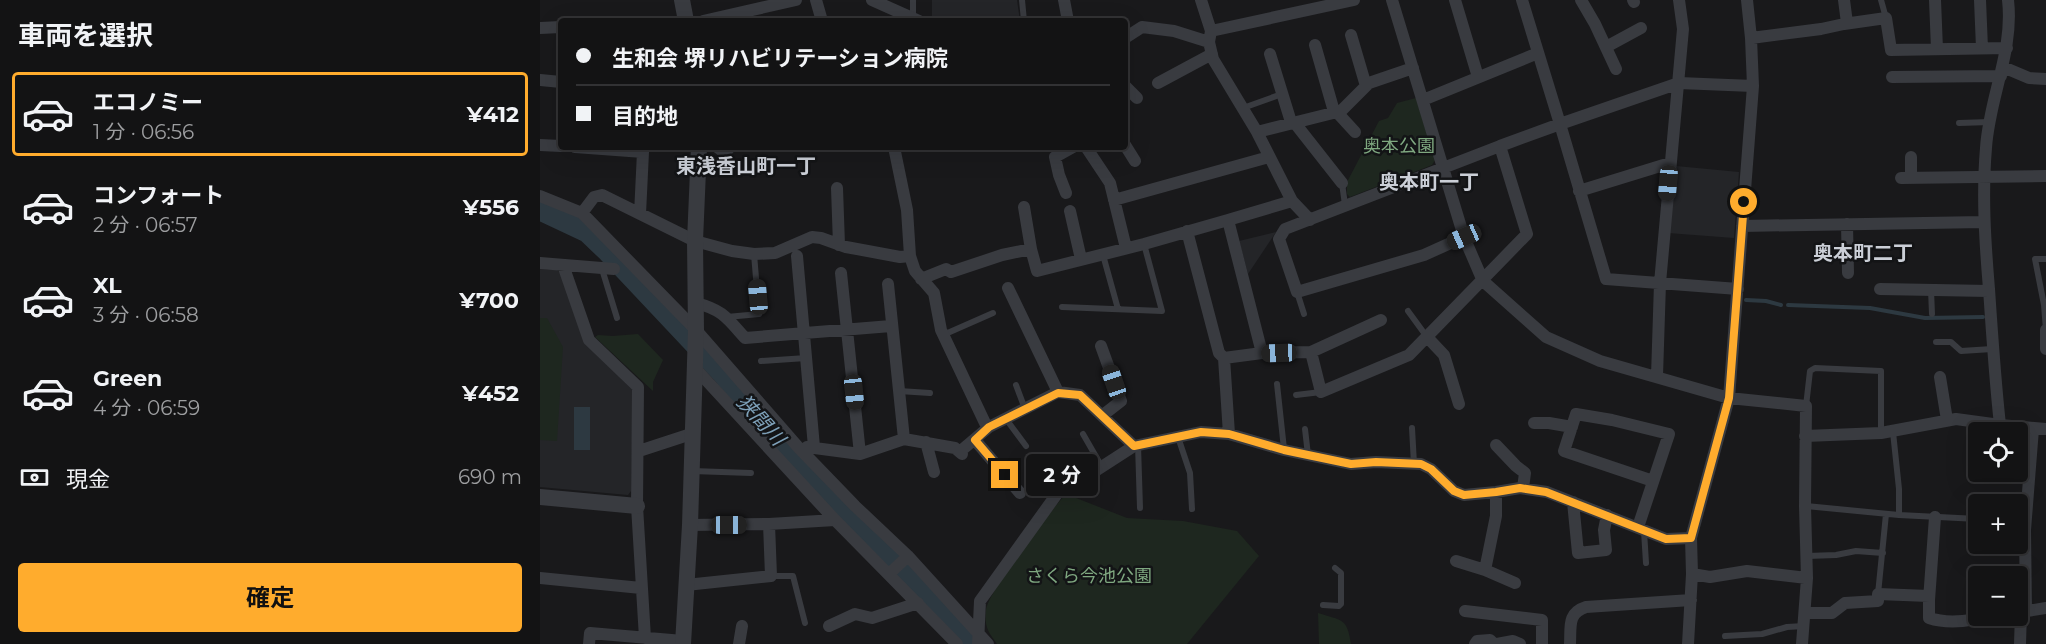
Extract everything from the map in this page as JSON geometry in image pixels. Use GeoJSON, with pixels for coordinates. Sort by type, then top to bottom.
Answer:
{"type":"FeatureCollection","features":[{"type":"Feature","properties":{"kind":"street"},"geometry":{"type":"LineString","coordinates":[[682,0],[685,18]]}},
{"type":"Feature","properties":{"kind":"street"},"geometry":{"type":"LineString","coordinates":[[716,18],[796,0]]}},
{"type":"Feature","properties":{"kind":"street"},"geometry":{"type":"LineString","coordinates":[[816,0],[821,18]]}},
{"type":"Feature","properties":{"kind":"street"},"geometry":{"type":"LineString","coordinates":[[872,0],[909,18]]}},
{"type":"Feature","properties":{"kind":"street"},"geometry":{"type":"LineString","coordinates":[[1066,0],[1068,18]]}},
{"type":"Feature","properties":{"kind":"street"},"geometry":{"type":"LineString","coordinates":[[1201,0],[1211,42],[1242,108],[1257,132],[1292,201],[1310,220]]}},
{"type":"Feature","properties":{"kind":"street"},"geometry":{"type":"LineString","coordinates":[[1158,83],[1211,42],[1335,2],[1354,0]]}},
{"type":"Feature","properties":{"kind":"street"},"geometry":{"type":"LineString","coordinates":[[1392,0],[1464,237],[1483,281],[1546,337],[1600,361],[1729,398],[1806,406],[1804,506],[1807,578],[1802,644]]}},
{"type":"Feature","properties":{"kind":"street"},"geometry":{"type":"LineString","coordinates":[[1455,0],[1478,77]]}},
{"type":"Feature","properties":{"kind":"street"},"geometry":{"type":"LineString","coordinates":[[1522,0],[1606,279],[1738,289]]}},
{"type":"Feature","properties":{"kind":"street"},"geometry":{"type":"LineString","coordinates":[[1581,0],[1616,69]]}},
{"type":"Feature","properties":{"kind":"street"},"geometry":{"type":"LineString","coordinates":[[1657,376],[1660,282],[1683,29],[1679,0]]}},
{"type":"Feature","properties":{"kind":"street"},"geometry":{"type":"LineString","coordinates":[[1688,644],[1692,574],[1691,538],[1729,398],[1753,86],[1747,0]]}},
{"type":"Feature","properties":{"kind":"street"},"geometry":{"type":"LineString","coordinates":[[1844,0],[1847,23]]}},
{"type":"Feature","properties":{"kind":"street"},"geometry":{"type":"LineString","coordinates":[[1935,0],[1937,49]]}},
{"type":"Feature","properties":{"kind":"street"},"geometry":{"type":"LineString","coordinates":[[1980,0],[1982,48]]}},
{"type":"Feature","properties":{"kind":"street"},"geometry":{"type":"LineString","coordinates":[[2000,422],[1983,222],[1983,177],[1986,139],[2007,48],[2008,0]]}},
{"type":"Feature","properties":{"kind":"street"},"geometry":{"type":"LineString","coordinates":[[1751,38],[1886,18],[1891,50],[2007,48]]}},
{"type":"Feature","properties":{"kind":"street"},"geometry":{"type":"LineString","coordinates":[[540,28],[558,27]]}},
{"type":"Feature","properties":{"kind":"street"},"geometry":{"type":"LineString","coordinates":[[1128,36],[1142,27],[1174,31],[1211,42]]}},
{"type":"Feature","properties":{"kind":"street"},"geometry":{"type":"LineString","coordinates":[[1606,47],[1641,28]]}},
{"type":"Feature","properties":{"kind":"street"},"geometry":{"type":"LineString","coordinates":[[1351,35],[1366,86]]}},
{"type":"Feature","properties":{"kind":"street"},"geometry":{"type":"LineString","coordinates":[[1315,45],[1333,108],[1354,132]]}},
{"type":"Feature","properties":{"kind":"street"},"geometry":{"type":"LineString","coordinates":[[1423,100],[1538,53]]}},
{"type":"Feature","properties":{"kind":"street"},"geometry":{"type":"LineString","coordinates":[[1270,54],[1292,122],[1342,183]]}},
{"type":"Feature","properties":{"kind":"street"},"geometry":{"type":"LineString","coordinates":[[1257,132],[1341,111],[1366,86],[1413,68]]}},
{"type":"Feature","properties":{"kind":"street"},"geometry":{"type":"LineString","coordinates":[[1892,77],[2002,72],[2046,79]]}},
{"type":"Feature","properties":{"kind":"street"},"geometry":{"type":"LineString","coordinates":[[540,80],[558,82]]}},
{"type":"Feature","properties":{"kind":"street"},"geometry":{"type":"LineString","coordinates":[[1464,237],[1424,255],[1298,292],[1279,239],[1285,229],[1345,205],[1560,124],[1679,83],[1753,86]]}},
{"type":"Feature","properties":{"kind":"street"},"geometry":{"type":"LineString","coordinates":[[1128,89],[1137,98]]}},
{"type":"Feature","properties":{"kind":"street"},"geometry":{"type":"LineString","coordinates":[[540,145],[558,146]]}},
{"type":"Feature","properties":{"kind":"street"},"geometry":{"type":"LineString","coordinates":[[1311,352],[1321,392],[1409,355],[1527,234],[1500,146]]}},
{"type":"Feature","properties":{"kind":"street"},"geometry":{"type":"LineString","coordinates":[[615,150],[643,152],[640,214]]}},
{"type":"Feature","properties":{"kind":"street"},"geometry":{"type":"LineString","coordinates":[[589,644],[590,633],[683,643],[690,525],[699,150]]}},
{"type":"Feature","properties":{"kind":"street"},"geometry":{"type":"LineString","coordinates":[[895,150],[907,210],[910,256],[915,272],[934,293],[943,335],[989,427]]}},
{"type":"Feature","properties":{"kind":"street"},"geometry":{"type":"LineString","coordinates":[[1066,193],[1055,157],[1068,150]]}},
{"type":"Feature","properties":{"kind":"street"},"geometry":{"type":"LineString","coordinates":[[1088,150],[1110,183],[1126,248]]}},
{"type":"Feature","properties":{"kind":"street"},"geometry":{"type":"LineString","coordinates":[[1128,150],[1135,161]]}},
{"type":"Feature","properties":{"kind":"street"},"geometry":{"type":"LineString","coordinates":[[1911,156],[1906,178],[2046,176]]}},
{"type":"Feature","properties":{"kind":"street"},"geometry":{"type":"LineString","coordinates":[[1114,200],[1269,157]]}},
{"type":"Feature","properties":{"kind":"street"},"geometry":{"type":"LineString","coordinates":[[1579,191],[1670,163]]}},
{"type":"Feature","properties":{"kind":"street"},"geometry":{"type":"LineString","coordinates":[[837,188],[839,245]]}},
{"type":"Feature","properties":{"kind":"street"},"geometry":{"type":"LineString","coordinates":[[582,213],[594,198],[602,195],[695,241],[754,254],[795,251],[812,237],[839,245],[900,257],[910,256]]}},
{"type":"Feature","properties":{"kind":"street"},"geometry":{"type":"LineString","coordinates":[[540,196],[582,213],[696,333],[798,447],[908,556],[982,641]]}},
{"type":"Feature","properties":{"kind":"street"},"geometry":{"type":"LineString","coordinates":[[1024,207],[1031,249],[1038,271],[1144,244],[1292,201]]}},
{"type":"Feature","properties":{"kind":"street"},"geometry":{"type":"LineString","coordinates":[[1070,211],[1081,259]]}},
{"type":"Feature","properties":{"kind":"street"},"geometry":{"type":"LineString","coordinates":[[1228,220],[1262,353]]}},
{"type":"Feature","properties":{"kind":"street"},"geometry":{"type":"LineString","coordinates":[[1742,226],[1983,222]]}},
{"type":"Feature","properties":{"kind":"street"},"geometry":{"type":"LineString","coordinates":[[1847,224],[1848,273]]}},
{"type":"Feature","properties":{"kind":"street"},"geometry":{"type":"LineString","coordinates":[[1187,231],[1219,354],[1224,358],[1262,353],[1311,352],[1381,320]]}},
{"type":"Feature","properties":{"kind":"street"},"geometry":{"type":"LineString","coordinates":[[921,279],[946,269],[951,272],[1002,255],[1031,249]]}},
{"type":"Feature","properties":{"kind":"street"},"geometry":{"type":"LineString","coordinates":[[795,251],[814,447]]}},
{"type":"Feature","properties":{"kind":"street"},"geometry":{"type":"LineString","coordinates":[[540,263],[608,269]]}},
{"type":"Feature","properties":{"kind":"street"},"geometry":{"type":"LineString","coordinates":[[563,265],[590,340],[638,387],[637,506],[645,638]]}},
{"type":"Feature","properties":{"kind":"street"},"geometry":{"type":"LineString","coordinates":[[841,273],[860,454]]}},
{"type":"Feature","properties":{"kind":"street"},"geometry":{"type":"LineString","coordinates":[[888,284],[904,439]]}},
{"type":"Feature","properties":{"kind":"street"},"geometry":{"type":"LineString","coordinates":[[1008,288],[1058,393]]}},
{"type":"Feature","properties":{"kind":"street"},"geometry":{"type":"LineString","coordinates":[[1880,289],[1989,291]]}},
{"type":"Feature","properties":{"kind":"street"},"geometry":{"type":"LineString","coordinates":[[696,303],[715,308],[727,317],[745,338],[891,326]]}},
{"type":"Feature","properties":{"kind":"street"},"geometry":{"type":"LineString","coordinates":[[2046,330],[2046,349]]}},
{"type":"Feature","properties":{"kind":"street"},"geometry":{"type":"LineString","coordinates":[[1427,337],[1443,355],[1460,404]]}},
{"type":"Feature","properties":{"kind":"street"},"geometry":{"type":"LineString","coordinates":[[1101,346],[1121,401],[1103,415]]}},
{"type":"Feature","properties":{"kind":"street"},"geometry":{"type":"LineString","coordinates":[[1224,358],[1229,434]]}},
{"type":"Feature","properties":{"kind":"street"},"geometry":{"type":"LineString","coordinates":[[694,361],[835,520],[957,644]]}},
{"type":"Feature","properties":{"kind":"street"},"geometry":{"type":"LineString","coordinates":[[1940,377],[1947,420]]}},
{"type":"Feature","properties":{"kind":"street"},"geometry":{"type":"LineString","coordinates":[[798,447],[860,454],[904,439],[955,448],[962,452],[989,427],[1058,393],[1080,395],[1136,445]]}},
{"type":"Feature","properties":{"kind":"street"},"geometry":{"type":"LineString","coordinates":[[1641,528],[1653,481],[1669,435],[1612,420],[1576,414],[1564,451],[1653,481]]}},
{"type":"Feature","properties":{"kind":"street"},"geometry":{"type":"LineString","coordinates":[[1805,435],[1887,433],[1956,419],[1982,422]]}},
{"type":"Feature","properties":{"kind":"street"},"geometry":{"type":"LineString","coordinates":[[1534,423],[1572,427]]}},
{"type":"Feature","properties":{"kind":"street"},"geometry":{"type":"LineString","coordinates":[[2024,566],[2029,475],[2040,429]]}},
{"type":"Feature","properties":{"kind":"street"},"geometry":{"type":"LineString","coordinates":[[982,641],[980,601],[1059,491],[1069,488],[1136,445],[1201,432],[1229,434],[1284,450],[1351,464],[1414,464],[1431,469],[1454,491],[1464,495],[1523,488],[1546,492],[1666,539],[1691,538]]}},
{"type":"Feature","properties":{"kind":"street"},"geometry":{"type":"LineString","coordinates":[[639,451],[691,434]]}},
{"type":"Feature","properties":{"kind":"street"},"geometry":{"type":"LineString","coordinates":[[975,440],[1020,493]]}},
{"type":"Feature","properties":{"kind":"street"},"geometry":{"type":"LineString","coordinates":[[926,442],[934,472]]}},
{"type":"Feature","properties":{"kind":"street"},"geometry":{"type":"LineString","coordinates":[[1497,445],[1525,473],[1523,488]]}},
{"type":"Feature","properties":{"kind":"street"},"geometry":{"type":"LineString","coordinates":[[1485,570],[1496,516],[1496,492]]}},
{"type":"Feature","properties":{"kind":"street"},"geometry":{"type":"LineString","coordinates":[[540,497],[637,506]]}},
{"type":"Feature","properties":{"kind":"street"},"geometry":{"type":"LineString","coordinates":[[1573,502],[1578,553],[1605,550],[1604,530],[1607,515]]}},
{"type":"Feature","properties":{"kind":"street"},"geometry":{"type":"LineString","coordinates":[[1935,517],[1929,618],[1936,621],[1968,620]]}},
{"type":"Feature","properties":{"kind":"street"},"geometry":{"type":"LineString","coordinates":[[690,525],[835,520]]}},
{"type":"Feature","properties":{"kind":"street"},"geometry":{"type":"LineString","coordinates":[[686,585],[771,576],[769,524]]}},
{"type":"Feature","properties":{"kind":"street"},"geometry":{"type":"LineString","coordinates":[[889,574],[908,556]]}},
{"type":"Feature","properties":{"kind":"street"},"geometry":{"type":"LineString","coordinates":[[1456,561],[1515,583]]}},
{"type":"Feature","properties":{"kind":"street"},"geometry":{"type":"LineString","coordinates":[[1692,574],[1710,577],[1747,571],[1807,578]]}},
{"type":"Feature","properties":{"kind":"street"},"geometry":{"type":"LineString","coordinates":[[540,578],[641,588]]}},
{"type":"Feature","properties":{"kind":"street"},"geometry":{"type":"LineString","coordinates":[[1806,613],[1832,613],[1845,603],[1878,601],[1878,594],[1929,596],[1929,600]]}},
{"type":"Feature","properties":{"kind":"street"},"geometry":{"type":"LineString","coordinates":[[1570,644],[1572,617],[1578,609],[1690,600]]}},
{"type":"Feature","properties":{"kind":"street"},"geometry":{"type":"LineString","coordinates":[[829,626],[855,614],[872,618],[918,603]]}},
{"type":"Feature","properties":{"kind":"street"},"geometry":{"type":"LineString","coordinates":[[2028,611],[2046,608]]}},
{"type":"Feature","properties":{"kind":"street"},"geometry":{"type":"LineString","coordinates":[[1465,611],[1542,620],[1542,644]]}},
{"type":"Feature","properties":{"kind":"street"},"geometry":{"type":"LineString","coordinates":[[739,644],[742,626]]}},
{"type":"Feature","properties":{"kind":"street"},"geometry":{"type":"LineString","coordinates":[[2020,644],[2021,626]]}},
{"type":"Feature","properties":{"kind":"street"},"geometry":{"type":"LineString","coordinates":[[1475,644],[1477,641],[1490,640],[1496,644],[1513,641],[1520,644]]}},
{"type":"Feature","properties":{"kind":"lane"},"geometry":{"type":"LineString","coordinates":[[909,18],[913,0]]}},
{"type":"Feature","properties":{"kind":"lane"},"geometry":{"type":"LineString","coordinates":[[1022,0],[1024,18]]}},
{"type":"Feature","properties":{"kind":"lane"},"geometry":{"type":"LineString","coordinates":[[1881,0],[1886,18]]}},
{"type":"Feature","properties":{"kind":"lane"},"geometry":{"type":"LineString","coordinates":[[1242,108],[1282,94]]}},
{"type":"Feature","properties":{"kind":"lane"},"geometry":{"type":"LineString","coordinates":[[1959,123],[1990,122]]}},
{"type":"Feature","properties":{"kind":"lane"},"geometry":{"type":"LineString","coordinates":[[1342,183],[1345,205]]}},
{"type":"Feature","properties":{"kind":"lane"},"geometry":{"type":"LineString","coordinates":[[1062,307],[1162,311],[1144,244]]}},
{"type":"Feature","properties":{"kind":"lane"},"geometry":{"type":"LineString","coordinates":[[727,317],[759,314],[754,254]]}},
{"type":"Feature","properties":{"kind":"lane"},"geometry":{"type":"LineString","coordinates":[[1103,255],[1118,309]]}},
{"type":"Feature","properties":{"kind":"lane"},"geometry":{"type":"LineString","coordinates":[[2046,259],[2035,259],[2045,305],[2046,330]]}},
{"type":"Feature","properties":{"kind":"lane"},"geometry":{"type":"LineString","coordinates":[[608,269],[617,318]]}},
{"type":"Feature","properties":{"kind":"lane"},"geometry":{"type":"LineString","coordinates":[[1931,290],[1932,314]]}},
{"type":"Feature","properties":{"kind":"lane"},"geometry":{"type":"LineString","coordinates":[[1298,292],[1304,314]]}},
{"type":"Feature","properties":{"kind":"lane"},"geometry":{"type":"LineString","coordinates":[[1408,311],[1427,337]]}},
{"type":"Feature","properties":{"kind":"lane"},"geometry":{"type":"LineString","coordinates":[[943,335],[993,313]]}},
{"type":"Feature","properties":{"kind":"lane"},"geometry":{"type":"LineString","coordinates":[[1936,342],[1951,342],[1961,351],[1992,350]]}},
{"type":"Feature","properties":{"kind":"lane"},"geometry":{"type":"LineString","coordinates":[[761,362],[806,358]]}},
{"type":"Feature","properties":{"kind":"lane"},"geometry":{"type":"LineString","coordinates":[[1806,406],[1810,371],[1815,368],[1881,370],[1887,433],[1899,489],[1899,515]]}},
{"type":"Feature","properties":{"kind":"lane"},"geometry":{"type":"LineString","coordinates":[[1277,384],[1284,450]]}},
{"type":"Feature","properties":{"kind":"lane"},"geometry":{"type":"LineString","coordinates":[[1016,386],[1025,409]]}},
{"type":"Feature","properties":{"kind":"lane"},"geometry":{"type":"LineString","coordinates":[[898,391],[930,393]]}},
{"type":"Feature","properties":{"kind":"lane"},"geometry":{"type":"LineString","coordinates":[[1296,395],[1321,392]]}},
{"type":"Feature","properties":{"kind":"lane"},"geometry":{"type":"LineString","coordinates":[[1005,418],[1026,446]]}},
{"type":"Feature","properties":{"kind":"lane"},"geometry":{"type":"LineString","coordinates":[[1412,428],[1414,464]]}},
{"type":"Feature","properties":{"kind":"lane"},"geometry":{"type":"LineString","coordinates":[[1305,429],[1308,455]]}},
{"type":"Feature","properties":{"kind":"lane"},"geometry":{"type":"LineString","coordinates":[[1083,434],[1102,467]]}},
{"type":"Feature","properties":{"kind":"lane"},"geometry":{"type":"LineString","coordinates":[[1178,437],[1190,473],[1192,509]]}},
{"type":"Feature","properties":{"kind":"lane"},"geometry":{"type":"LineString","coordinates":[[1136,445],[1140,508]]}},
{"type":"Feature","properties":{"kind":"lane"},"geometry":{"type":"LineString","coordinates":[[691,471],[751,473]]}},
{"type":"Feature","properties":{"kind":"lane"},"geometry":{"type":"LineString","coordinates":[[1804,506],[1968,519]]}},
{"type":"Feature","properties":{"kind":"lane"},"geometry":{"type":"LineString","coordinates":[[1878,594],[1886,514]]}},
{"type":"Feature","properties":{"kind":"lane"},"geometry":{"type":"LineString","coordinates":[[1641,528],[1646,563]]}},
{"type":"Feature","properties":{"kind":"lane"},"geometry":{"type":"LineString","coordinates":[[1806,556],[1836,555],[1856,551],[1883,553]]}},
{"type":"Feature","properties":{"kind":"lane"},"geometry":{"type":"LineString","coordinates":[[1323,605],[1339,606],[1341,603],[1341,573],[1335,568]]}},
{"type":"Feature","properties":{"kind":"lane"},"geometry":{"type":"LineString","coordinates":[[771,576],[793,576],[805,623]]}},
{"type":"Feature","properties":{"kind":"lane"},"geometry":{"type":"LineString","coordinates":[[1725,636],[1762,634],[1787,627],[1804,626]]}},
{"type":"Feature","properties":{"kind":"shaded area"},"geometry":{"type":"Polygon","coordinates":[[[932,0],[1017,0],[1020,18],[932,18],[932,0]]]}},
{"type":"Feature","properties":{"kind":"shaded area"},"geometry":{"type":"Polygon","coordinates":[[[1676,166],[1739,172],[1734,238],[1668,233],[1676,166]]]}},
{"type":"Feature","properties":{"kind":"shaded area"},"geometry":{"type":"Polygon","coordinates":[[[1276,232],[1248,274],[1239,241],[1276,232]]]}},
{"type":"Feature","properties":{"kind":"shaded area"},"geometry":{"type":"Polygon","coordinates":[[[540,269],[557,270],[561,273],[586,345],[633,390],[631,491],[628,495],[540,487],[540,269]]]}},
{"type":"Feature","properties":{"kind":"shaded area"},"geometry":{"type":"Polygon","coordinates":[[[574,407],[590,407],[590,450],[574,450],[574,407]]]}},
{"type":"Feature","properties":{"kind":"green space","name":"奥本公園"},"geometry":{"type":"Polygon","coordinates":[[[1416,98],[1435,160],[1432,165],[1350,197],[1347,194],[1347,182],[1379,121],[1388,118],[1397,103],[1416,98]]]}},
{"type":"Feature","properties":{"kind":"green space"},"geometry":{"type":"Polygon","coordinates":[[[540,318],[547,318],[563,347],[557,441],[540,440],[540,318]]]}},
{"type":"Feature","properties":{"kind":"green space"},"geometry":{"type":"Polygon","coordinates":[[[638,334],[663,360],[653,382],[653,391],[595,337],[638,334]]]}},
{"type":"Feature","properties":{"kind":"green space","name":"さくら今池公園"},"geometry":{"type":"Polygon","coordinates":[[[1066,494],[1127,518],[1183,521],[1237,531],[1259,556],[1187,644],[997,644],[986,625],[986,610],[990,600],[1021,551],[1066,494]]]}},
{"type":"Feature","properties":{"kind":"green space"},"geometry":{"type":"Polygon","coordinates":[[[1318,613],[1342,621],[1348,629],[1351,644],[1319,644],[1318,613]]]}},
{"type":"Feature","properties":{"kind":"waterway","name":"狭間川"},"geometry":{"type":"LineString","coordinates":[[540,210],[587,232],[608,252],[720,371],[791,454],[973,644]]}},
{"type":"Feature","properties":{"kind":"waterway"},"geometry":{"type":"LineString","coordinates":[[1746,300],[1766,301],[1781,305]]}},
{"type":"Feature","properties":{"kind":"waterway"},"geometry":{"type":"LineString","coordinates":[[1788,305],[1870,308],[1925,318],[1983,317]]}},
{"type":"Feature","properties":{"kind":"district","name":"東浅香山町一丁"},"geometry":{"type":"Point","coordinates":[746,166]}},
{"type":"Feature","properties":{"kind":"district","name":"奥本町一丁"},"geometry":{"type":"Point","coordinates":[1429,182]}},
{"type":"Feature","properties":{"kind":"district","name":"奥本町二丁"},"geometry":{"type":"Point","coordinates":[1863,253]}},
{"type":"Feature","properties":{"kind":"route"},"geometry":{"type":"LineString","coordinates":[[1005,475],[975,440],[989,427],[1058,393],[1080,395],[1134,446],[1201,432],[1229,434],[1284,450],[1351,464],[1376,462],[1421,464],[1431,469],[1454,491],[1464,495],[1520,488],[1546,492],[1638,526],[1666,539],[1691,538],[1729,398],[1744,202]]}}]}
